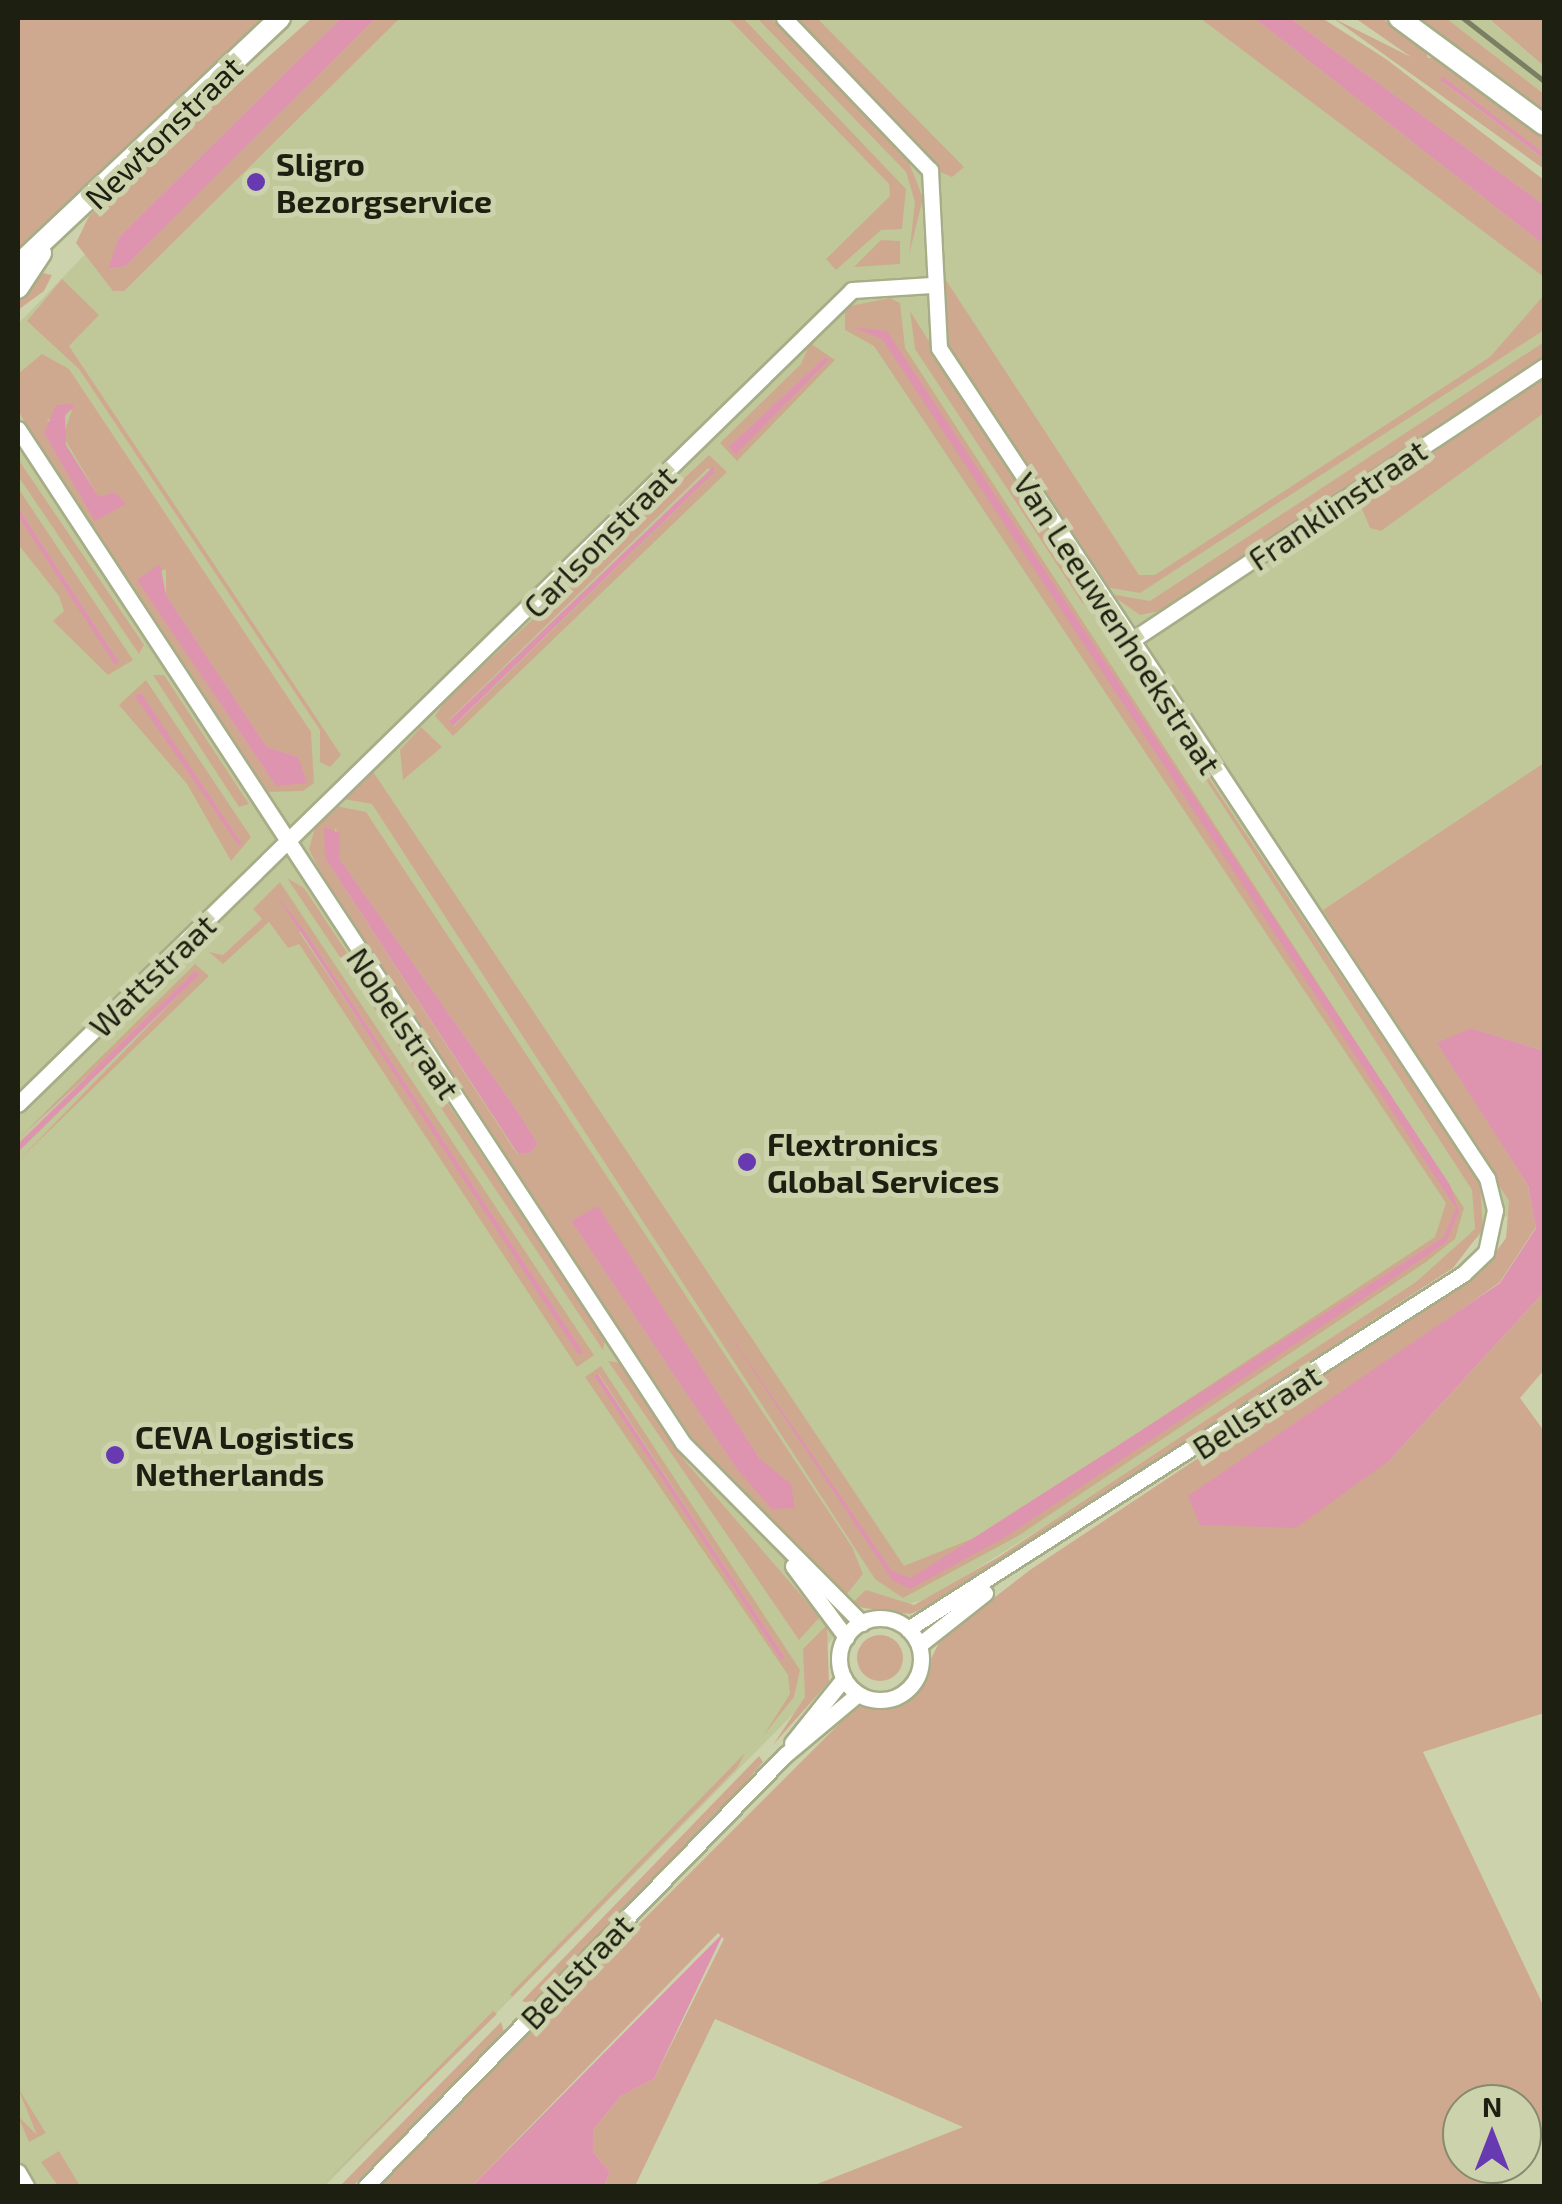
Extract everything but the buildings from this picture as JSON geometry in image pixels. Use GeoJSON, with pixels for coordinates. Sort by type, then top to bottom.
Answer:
{"type":"FeatureCollection","features":[{"type":"Feature","properties":{"kind":"street","name":"Newtonstraat"},"geometry":{"type":"LineString","coordinates":[[18,265],[45,247],[280,18]]}},
{"type":"Feature","properties":{"kind":"street","name":"Van Leeuwenhoekstraat"},"geometry":{"type":"LineString","coordinates":[[784,18],[930,170],[932,285],[939,348],[1128,642],[1487,1178],[1494,1231]]}},
{"type":"Feature","properties":{"kind":"street"},"geometry":{"type":"LineString","coordinates":[[1399,18],[1544,125]]}},
{"type":"Feature","properties":{"kind":"street","name":"Newtonstraat"},"geometry":{"type":"LineString","coordinates":[[18,288],[45,247]]}},
{"type":"Feature","properties":{"kind":"street","name":"Carlsonstraat"},"geometry":{"type":"LineString","coordinates":[[286,846],[852,290],[932,285]]}},
{"type":"Feature","properties":{"kind":"street","name":"Franklinstraat"},"geometry":{"type":"LineString","coordinates":[[1128,642],[1544,366]]}},
{"type":"Feature","properties":{"kind":"street","name":"Nobelstraat"},"geometry":{"type":"LineString","coordinates":[[18,429],[42,476],[683,1443],[786,1554],[862,1623]]}},
{"type":"Feature","properties":{"kind":"street","name":"Nobelstraat"},"geometry":{"type":"LineString","coordinates":[[18,448],[42,476]]}},
{"type":"Feature","properties":{"kind":"street","name":"Wattstraat"},"geometry":{"type":"LineString","coordinates":[[18,1104],[286,846]]}},
{"type":"Feature","properties":{"kind":"street","name":"Bellstraat"},"geometry":{"type":"LineString","coordinates":[[908,1630],[1003,1577],[1464,1274],[1494,1231]]}},
{"type":"Feature","properties":{"kind":"street","name":"Nobelstraat"},"geometry":{"type":"LineString","coordinates":[[786,1554],[846,1638]]}},
{"type":"Feature","properties":{"kind":"street","name":"Bellstraat"},"geometry":{"type":"LineString","coordinates":[[919,1645],[1003,1577]]}},
{"type":"Feature","properties":{"kind":"street"},"geometry":{"type":"LineString","coordinates":[[886,1619],[908,1630],[919,1645],[910,1688],[880,1700],[858,1694],[844,1678],[846,1638],[862,1623],[886,1619]]}},
{"type":"Feature","properties":{"kind":"street","name":"Bellstraat"},"geometry":{"type":"LineString","coordinates":[[785,1756],[844,1678]]}},
{"type":"Feature","properties":{"kind":"street","name":"Bellstraat"},"geometry":{"type":"LineString","coordinates":[[366,2186],[785,1756],[858,1694]]}},
{"type":"Feature","properties":{"kind":"street"},"geometry":{"type":"LineString","coordinates":[[18,2172],[26,2186]]}},
{"type":"Feature","properties":{"kind":"shaded area"},"geometry":{"type":"Polygon","coordinates":[[[18,18],[267,18],[18,254],[18,18]]]}},
{"type":"Feature","properties":{"kind":"shaded area"},"geometry":{"type":"Polygon","coordinates":[[[312,18],[1319,18],[1544,190],[1544,765],[1521,1206],[1309,1361],[930,1598],[896,1608],[866,1602],[822,1650],[823,1684],[325,2186],[18,2186],[18,324],[312,18]]]}},
{"type":"Feature","properties":{"kind":"shaded area"},"geometry":{"type":"Polygon","coordinates":[[[312,18],[341,18],[119,237],[109,269],[126,266],[376,18],[400,18],[124,291],[113,291],[76,243],[89,216],[312,18]]]}},
{"type":"Feature","properties":{"kind":"shaded area"},"geometry":{"type":"Polygon","coordinates":[[[341,18],[376,18],[126,266],[108,269],[119,237],[341,18]]]}},
{"type":"Feature","properties":{"kind":"shaded area"},"geometry":{"type":"Polygon","coordinates":[[[728,18],[743,18],[906,189],[902,229],[881,230],[836,270],[826,259],[890,196],[889,184],[728,18]]]}},
{"type":"Feature","properties":{"kind":"shaded area"},"geometry":{"type":"Polygon","coordinates":[[[757,18],[771,18],[906,155],[923,198],[909,255],[915,202],[906,172],[757,18]]]}},
{"type":"Feature","properties":{"kind":"shaded area"},"geometry":{"type":"Polygon","coordinates":[[[791,18],[817,18],[964,167],[952,177],[938,171],[791,18]]]}},
{"type":"Feature","properties":{"kind":"shaded area"},"geometry":{"type":"Polygon","coordinates":[[[1200,18],[1254,18],[1544,245],[1544,277],[1200,18]]]}},
{"type":"Feature","properties":{"kind":"shaded area"},"geometry":{"type":"Polygon","coordinates":[[[1254,18],[1290,18],[1544,205],[1544,245],[1254,18]]]}},
{"type":"Feature","properties":{"kind":"shaded area"},"geometry":{"type":"Polygon","coordinates":[[[1290,18],[1322,18],[1386,59],[1544,180],[1544,205],[1290,18]]]}},
{"type":"Feature","properties":{"kind":"shaded area"},"geometry":{"type":"Polygon","coordinates":[[[1333,18],[1411,57],[1355,18],[1381,18],[1423,44],[1428,58],[1443,57],[1544,134],[1544,153],[1441,81],[1544,159],[1544,169],[1333,18]]]}},
{"type":"Feature","properties":{"kind":"shaded area"},"geometry":{"type":"Polygon","coordinates":[[[1414,18],[1446,18],[1544,94],[1544,113],[1414,18]]]}},
{"type":"Feature","properties":{"kind":"shaded area"},"geometry":{"type":"Polygon","coordinates":[[[1446,18],[1487,18],[1544,66],[1544,94],[1446,18]]]}},
{"type":"Feature","properties":{"kind":"shaded area"},"geometry":{"type":"Polygon","coordinates":[[[1488,18],[1544,18],[1544,66],[1538,61],[1488,18]]]}},
{"type":"Feature","properties":{"kind":"shaded area"},"geometry":{"type":"Polygon","coordinates":[[[1443,77],[1544,153],[1544,159],[1440,80],[1443,77]]]}},
{"type":"Feature","properties":{"kind":"shaded area"},"geometry":{"type":"Polygon","coordinates":[[[881,240],[900,241],[900,264],[854,267],[881,240]]]}},
{"type":"Feature","properties":{"kind":"shaded area"},"geometry":{"type":"Polygon","coordinates":[[[940,271],[1139,575],[1155,575],[1490,357],[1544,295],[1544,330],[1140,593],[1105,587],[946,342],[940,271]]]}},
{"type":"Feature","properties":{"kind":"shaded area"},"geometry":{"type":"Polygon","coordinates":[[[43,273],[52,275],[44,291],[18,310],[18,297],[43,273]]]}},
{"type":"Feature","properties":{"kind":"shaded area"},"geometry":{"type":"Polygon","coordinates":[[[62,279],[99,315],[69,346],[341,755],[330,767],[320,762],[320,730],[79,369],[27,321],[62,279]]]}},
{"type":"Feature","properties":{"kind":"shaded area"},"geometry":{"type":"Polygon","coordinates":[[[890,298],[900,303],[905,348],[1464,1208],[1455,1239],[1426,1262],[1018,1536],[903,1598],[875,1579],[372,804],[343,799],[372,770],[904,1566],[984,1534],[1435,1237],[1446,1203],[874,346],[845,330],[845,307],[890,298]]]}},
{"type":"Feature","properties":{"kind":"shaded area"},"geometry":{"type":"Polygon","coordinates":[[[910,311],[1091,598],[1083,604],[915,349],[910,311]]]}},
{"type":"Feature","properties":{"kind":"shaded area"},"geometry":{"type":"Polygon","coordinates":[[[852,327],[887,331],[1450,1185],[1459,1212],[1446,1242],[1375,1291],[1004,1538],[910,1589],[892,1580],[713,1310],[892,1571],[911,1578],[1444,1237],[1456,1208],[882,339],[852,327]]]}},
{"type":"Feature","properties":{"kind":"shaded area"},"geometry":{"type":"Polygon","coordinates":[[[1544,342],[1544,357],[1165,610],[1140,615],[1110,594],[1150,601],[1544,342]]]}},
{"type":"Feature","properties":{"kind":"shaded area"},"geometry":{"type":"Polygon","coordinates":[[[810,343],[835,360],[737,461],[720,443],[801,364],[810,343]],[[825,357],[730,447],[734,454],[828,361],[825,357]]]}},
{"type":"Feature","properties":{"kind":"shaded area"},"geometry":{"type":"Polygon","coordinates":[[[42,354],[69,369],[311,732],[314,783],[303,791],[266,792],[36,445],[18,409],[18,374],[42,354]],[[72,410],[47,420],[99,497],[63,436],[72,410]],[[166,569],[138,580],[276,786],[298,757],[267,747],[166,595],[166,569]]]}},
{"type":"Feature","properties":{"kind":"shaded area"},"geometry":{"type":"Polygon","coordinates":[[[825,357],[829,360],[735,455],[729,447],[825,357]]]}},
{"type":"Feature","properties":{"kind":"shaded area"},"geometry":{"type":"Polygon","coordinates":[[[1544,375],[1544,413],[1381,531],[1370,528],[1359,502],[1368,494],[1544,375]]]}},
{"type":"Feature","properties":{"kind":"shaded area"},"geometry":{"type":"Polygon","coordinates":[[[75,404],[65,416],[66,445],[99,497],[115,492],[126,504],[95,521],[44,433],[56,405],[75,404]]]}},
{"type":"Feature","properties":{"kind":"shaded area"},"geometry":{"type":"Polygon","coordinates":[[[709,455],[727,472],[453,736],[435,716],[446,700],[709,455]],[[708,468],[449,720],[454,726],[714,473],[708,468]]]}},
{"type":"Feature","properties":{"kind":"shaded area"},"geometry":{"type":"Polygon","coordinates":[[[18,459],[144,645],[139,654],[18,476],[18,459]]]}},
{"type":"Feature","properties":{"kind":"shaded area"},"geometry":{"type":"Polygon","coordinates":[[[714,466],[714,473],[453,726],[449,721],[714,466]]]}},
{"type":"Feature","properties":{"kind":"shaded area"},"geometry":{"type":"Polygon","coordinates":[[[18,488],[133,660],[108,675],[53,621],[64,611],[59,596],[18,544],[18,516],[119,662],[18,507],[18,488]]]}},
{"type":"Feature","properties":{"kind":"shaded area"},"geometry":{"type":"Polygon","coordinates":[[[18,507],[119,662],[115,665],[18,516],[18,507]]]}},
{"type":"Feature","properties":{"kind":"shaded area"},"geometry":{"type":"Polygon","coordinates":[[[160,564],[166,595],[267,747],[298,757],[307,783],[276,786],[137,580],[160,564]]]}},
{"type":"Feature","properties":{"kind":"shaded area"},"geometry":{"type":"Polygon","coordinates":[[[1096,610],[1480,1184],[1483,1229],[1453,1268],[941,1601],[910,1614],[863,1608],[853,1602],[866,1590],[914,1605],[997,1558],[1416,1282],[1475,1229],[1472,1190],[1096,610]]]}},
{"type":"Feature","properties":{"kind":"shaded area"},"geometry":{"type":"Polygon","coordinates":[[[153,675],[164,675],[249,804],[239,807],[153,675]]]}},
{"type":"Feature","properties":{"kind":"shaded area"},"geometry":{"type":"Polygon","coordinates":[[[146,680],[251,837],[231,861],[187,784],[119,705],[146,680]]]}},
{"type":"Feature","properties":{"kind":"shaded area"},"geometry":{"type":"Polygon","coordinates":[[[141,693],[242,844],[239,846],[135,696],[141,693]]]}},
{"type":"Feature","properties":{"kind":"shaded area"},"geometry":{"type":"Polygon","coordinates":[[[421,727],[442,747],[403,780],[400,750],[421,727]]]}},
{"type":"Feature","properties":{"kind":"shaded area"},"geometry":{"type":"Polygon","coordinates":[[[1544,763],[1544,1051],[1471,1028],[1438,1044],[1528,1186],[1536,1227],[1500,1282],[1437,1327],[1390,1460],[1544,1292],[1544,1370],[1520,1398],[1544,1431],[1544,1713],[1423,1752],[1544,2007],[1544,2139],[1542,2084],[1442,2084],[1442,2184],[1503,2186],[812,2186],[963,2127],[715,2019],[635,2186],[604,2186],[610,2172],[593,2152],[593,2130],[621,2096],[654,2079],[724,1939],[718,1933],[472,2186],[377,2186],[855,1708],[912,1696],[941,1639],[1030,1570],[1484,1268],[1506,1238],[1509,1201],[1323,910],[1544,763]]]}},
{"type":"Feature","properties":{"kind":"shaded area"},"geometry":{"type":"Polygon","coordinates":[[[336,806],[366,812],[852,1547],[863,1574],[846,1595],[711,1466],[335,903],[309,849],[316,825],[336,806]],[[336,827],[325,858],[517,1154],[530,1153],[538,1144],[518,1112],[339,858],[336,827]],[[598,1207],[571,1221],[736,1468],[760,1459],[598,1207]]]}},
{"type":"Feature","properties":{"kind":"shaded area"},"geometry":{"type":"Polygon","coordinates":[[[324,827],[339,833],[339,858],[518,1112],[538,1144],[530,1153],[518,1154],[325,858],[324,827]]]}},
{"type":"Feature","properties":{"kind":"shaded area"},"geometry":{"type":"Polygon","coordinates":[[[287,878],[304,888],[605,1340],[603,1350],[287,878]]]}},
{"type":"Feature","properties":{"kind":"shaded area"},"geometry":{"type":"Polygon","coordinates":[[[280,882],[594,1355],[577,1367],[299,944],[288,948],[269,922],[223,964],[209,952],[223,955],[262,919],[253,909],[280,882]],[[304,930],[299,932],[583,1353],[304,930]]]}},
{"type":"Feature","properties":{"kind":"shaded area"},"geometry":{"type":"Polygon","coordinates":[[[275,893],[304,930],[584,1353],[578,1354],[275,893]]]}},
{"type":"Feature","properties":{"kind":"shaded area"},"geometry":{"type":"Polygon","coordinates":[[[195,964],[209,976],[18,1161],[198,975],[18,1139],[195,964]]]}},
{"type":"Feature","properties":{"kind":"shaded area"},"geometry":{"type":"Polygon","coordinates":[[[195,971],[199,975],[18,1152],[18,1144],[195,971]]]}},
{"type":"Feature","properties":{"kind":"shaded area"},"geometry":{"type":"Polygon","coordinates":[[[1471,1028],[1544,1051],[1544,1292],[1390,1460],[1296,1528],[1200,1525],[1188,1496],[1500,1283],[1536,1228],[1528,1186],[1437,1043],[1471,1028]]]}},
{"type":"Feature","properties":{"kind":"shaded area"},"geometry":{"type":"Polygon","coordinates":[[[598,1206],[760,1459],[791,1484],[795,1508],[772,1509],[736,1468],[571,1221],[598,1206]]]}},
{"type":"Feature","properties":{"kind":"shaded area"},"geometry":{"type":"Polygon","coordinates":[[[608,1361],[621,1363],[685,1461],[820,1617],[799,1640],[608,1361]]]}},
{"type":"Feature","properties":{"kind":"shaded area"},"geometry":{"type":"Polygon","coordinates":[[[601,1366],[800,1670],[794,1697],[763,1736],[790,1694],[788,1675],[585,1377],[601,1366]],[[599,1374],[595,1377],[781,1660],[784,1657],[599,1374]]]}},
{"type":"Feature","properties":{"kind":"shaded area"},"geometry":{"type":"Polygon","coordinates":[[[598,1374],[785,1658],[781,1660],[594,1376],[598,1374]]]}},
{"type":"Feature","properties":{"kind":"shaded area"},"geometry":{"type":"Polygon","coordinates":[[[827,1625],[829,1682],[773,1745],[805,1697],[803,1649],[827,1625]]]}},
{"type":"Feature","properties":{"kind":"shaded area"},"geometry":{"type":"Polygon","coordinates":[[[880,1635],[897,1641],[903,1658],[897,1675],[880,1681],[863,1675],[857,1658],[863,1641],[880,1635]]]}},
{"type":"Feature","properties":{"kind":"shaded area"},"geometry":{"type":"Polygon","coordinates":[[[745,1753],[737,1768],[512,1997],[510,1994],[745,1753]]]}},
{"type":"Feature","properties":{"kind":"shaded area"},"geometry":{"type":"Polygon","coordinates":[[[759,1756],[763,1762],[737,1793],[531,2004],[522,2001],[759,1756]]]}},
{"type":"Feature","properties":{"kind":"shaded area"},"geometry":{"type":"Polygon","coordinates":[[[724,1932],[654,2079],[621,2096],[593,2130],[593,2152],[610,2172],[604,2186],[472,2186],[724,1932]]]}},
{"type":"Feature","properties":{"kind":"shaded area"},"geometry":{"type":"Polygon","coordinates":[[[493,2011],[497,2014],[322,2186],[454,2051],[493,2011]]]}},
{"type":"Feature","properties":{"kind":"shaded area"},"geometry":{"type":"Polygon","coordinates":[[[501,2022],[504,2032],[353,2186],[340,2186],[501,2022]]]}},
{"type":"Feature","properties":{"kind":"shaded area"},"geometry":{"type":"Polygon","coordinates":[[[18,2088],[46,2133],[29,2142],[18,2116],[37,2135],[18,2088]]]}},
{"type":"Feature","properties":{"kind":"shaded area"},"geometry":{"type":"Polygon","coordinates":[[[59,2151],[80,2186],[58,2186],[41,2162],[59,2151]]]}},
{"type":"Feature","properties":{"kind":"railway"},"geometry":{"type":"LineString","coordinates":[[1463,18],[1544,81]]}},
{"type":"Feature","properties":{"kind":"place","name":"Sligro Bezorgservice"},"geometry":{"type":"Point","coordinates":[256,182]}},
{"type":"Feature","properties":{"kind":"place","name":"Flextronics Global Services"},"geometry":{"type":"Point","coordinates":[747,1162]}},
{"type":"Feature","properties":{"kind":"place","name":"CEVA Logistics Netherlands"},"geometry":{"type":"Point","coordinates":[115,1455]}}]}
